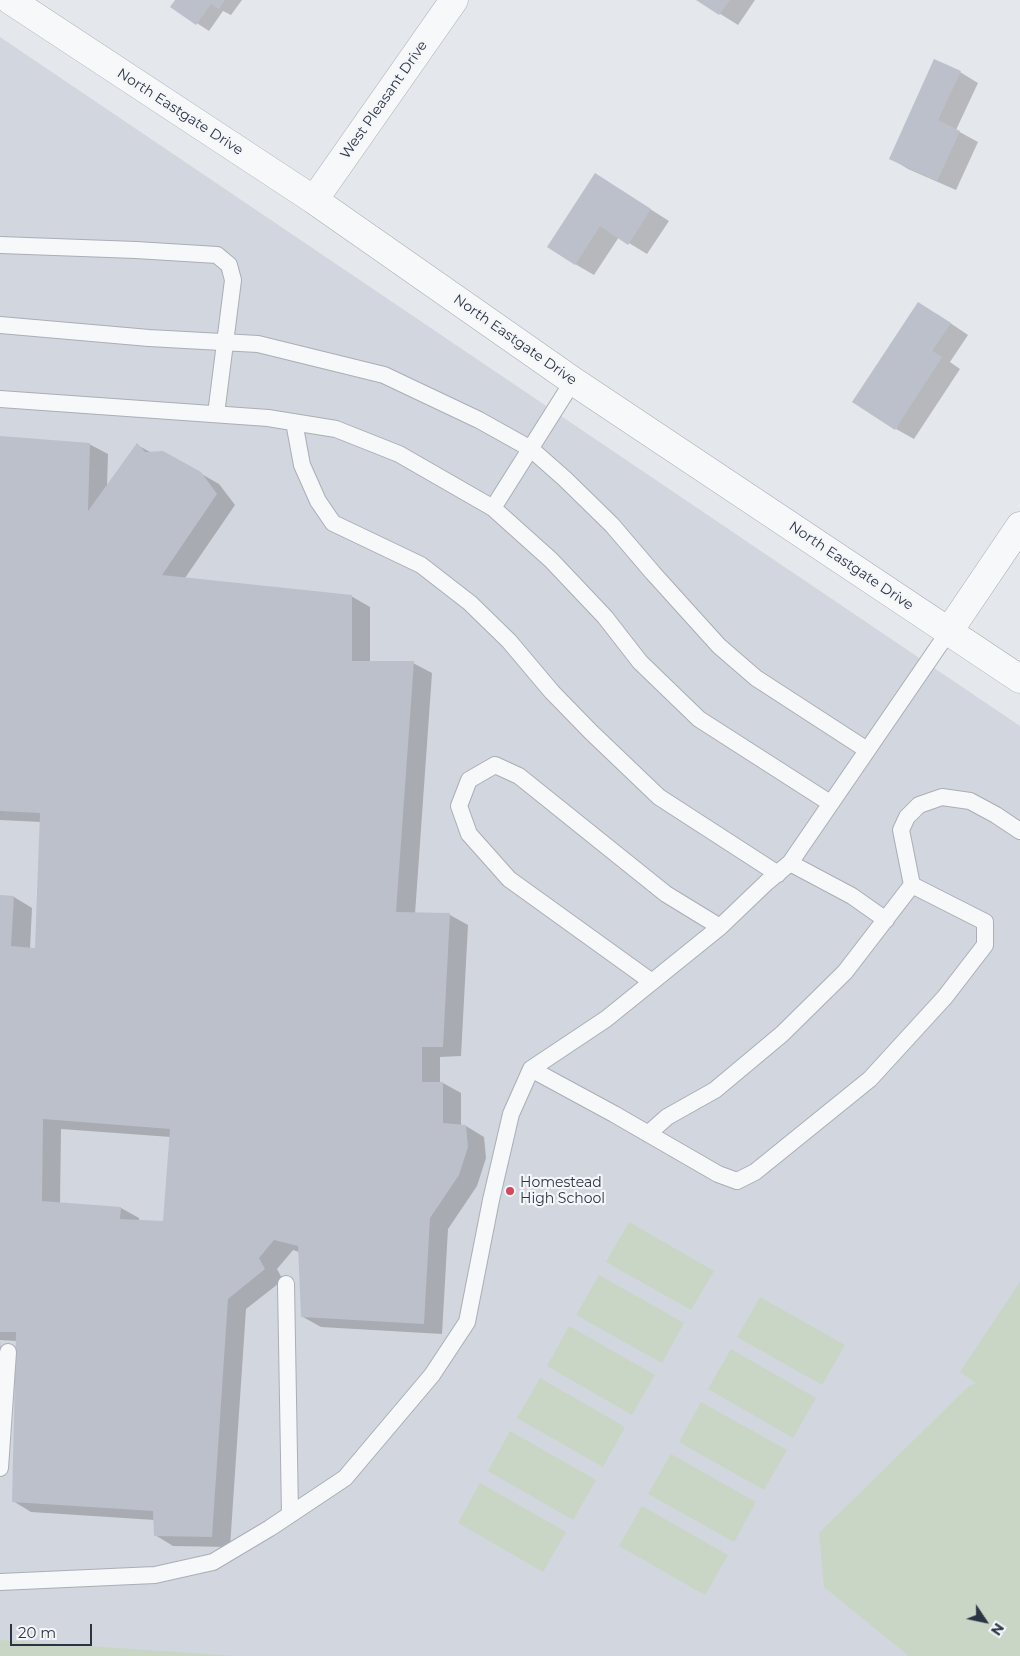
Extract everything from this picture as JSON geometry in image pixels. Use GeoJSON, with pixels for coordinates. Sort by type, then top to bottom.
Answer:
{"type":"FeatureCollection","features":[{"type":"Feature","properties":{"kind":"street","name":"North Eastgate Drive"},"geometry":{"type":"LineString","coordinates":[[10,0],[314,200],[573,381],[1020,679]]}},
{"type":"Feature","properties":{"kind":"street","name":"West Pleasant Drive"},"geometry":{"type":"LineString","coordinates":[[314,200],[454,0]]}},
{"type":"Feature","properties":{"kind":"street"},"geometry":{"type":"LineString","coordinates":[[949,631],[1020,526]]}},
{"type":"Feature","properties":{"kind":"lane"},"geometry":{"type":"LineString","coordinates":[[0,245],[218,255],[229,265],[233,280],[216,414]]}},
{"type":"Feature","properties":{"kind":"lane"},"geometry":{"type":"LineString","coordinates":[[0,325],[149,338],[258,344],[384,375],[479,420],[531,449],[565,479],[612,525],[653,574],[719,646],[756,678],[867,750]]}},
{"type":"Feature","properties":{"kind":"lane"},"geometry":{"type":"LineString","coordinates":[[493,508],[573,381]]}},
{"type":"Feature","properties":{"kind":"lane"},"geometry":{"type":"LineString","coordinates":[[0,399],[268,418],[336,429],[398,454],[493,508],[551,560],[605,617],[640,662],[699,719],[830,803]]}},
{"type":"Feature","properties":{"kind":"lane"},"geometry":{"type":"LineString","coordinates":[[294,422],[302,465],[318,501],[332,523],[421,564],[470,603],[503,635],[552,692],[659,797],[784,868],[852,896],[886,920]]}},
{"type":"Feature","properties":{"kind":"lane"},"geometry":{"type":"LineString","coordinates":[[0,1582],[155,1575],[213,1562],[344,1478],[432,1374],[467,1322],[491,1200],[511,1114],[531,1069],[606,1019],[720,927],[784,868],[949,631]]}},
{"type":"Feature","properties":{"kind":"lane"},"geometry":{"type":"LineString","coordinates":[[652,982],[509,879],[469,834],[459,806],[469,780],[495,765],[519,776],[666,894],[720,927]]}},
{"type":"Feature","properties":{"kind":"lane"},"geometry":{"type":"LineString","coordinates":[[648,1134],[667,1117],[715,1090],[782,1034],[845,972],[912,885],[902,830],[907,817],[919,805],[942,797],[970,801],[1020,831]]}},
{"type":"Feature","properties":{"kind":"lane"},"geometry":{"type":"LineString","coordinates":[[531,1069],[718,1174],[737,1181],[755,1172],[870,1079],[945,997],[985,945],[985,922],[912,885]]}},
{"type":"Feature","properties":{"kind":"lane"},"geometry":{"type":"LineString","coordinates":[[286,1284],[290,1514]]}},
{"type":"Feature","properties":{"kind":"lane"},"geometry":{"type":"LineString","coordinates":[[0,1468],[8,1352]]}},
{"type":"Feature","properties":{"kind":"shaded area","name":"Homestead High School"},"geometry":{"type":"Polygon","coordinates":[[[0,37],[1020,726],[1020,1656],[0,1656],[0,37]]]}},
{"type":"Feature","properties":{"kind":"green space"},"geometry":{"type":"Polygon","coordinates":[[[629,1222],[714,1271],[691,1310],[606,1262],[629,1222]]]}},
{"type":"Feature","properties":{"kind":"green space"},"geometry":{"type":"Polygon","coordinates":[[[599,1275],[684,1323],[662,1363],[576,1315],[599,1275]]]}},
{"type":"Feature","properties":{"kind":"green space"},"geometry":{"type":"Polygon","coordinates":[[[1020,1282],[1020,1656],[909,1656],[824,1587],[819,1533],[968,1387],[976,1383],[960,1372],[1020,1282]]]}},
{"type":"Feature","properties":{"kind":"green space"},"geometry":{"type":"Polygon","coordinates":[[[760,1297],[845,1345],[822,1385],[737,1337],[760,1297]]]}},
{"type":"Feature","properties":{"kind":"green space"},"geometry":{"type":"Polygon","coordinates":[[[569,1326],[655,1375],[632,1415],[547,1366],[569,1326]]]}},
{"type":"Feature","properties":{"kind":"green space"},"geometry":{"type":"Polygon","coordinates":[[[731,1349],[816,1398],[793,1438],[708,1389],[731,1349]]]}},
{"type":"Feature","properties":{"kind":"green space"},"geometry":{"type":"Polygon","coordinates":[[[540,1378],[625,1427],[603,1467],[517,1418],[540,1378]]]}},
{"type":"Feature","properties":{"kind":"green space"},"geometry":{"type":"Polygon","coordinates":[[[701,1402],[787,1450],[764,1490],[679,1442],[701,1402]]]}},
{"type":"Feature","properties":{"kind":"green space"},"geometry":{"type":"Polygon","coordinates":[[[510,1431],[596,1480],[573,1520],[488,1471],[510,1431]]]}},
{"type":"Feature","properties":{"kind":"green space"},"geometry":{"type":"Polygon","coordinates":[[[671,1454],[756,1502],[734,1542],[648,1494],[671,1454]]]}},
{"type":"Feature","properties":{"kind":"green space"},"geometry":{"type":"Polygon","coordinates":[[[480,1483],[566,1532],[543,1572],[458,1523],[480,1483]]]}},
{"type":"Feature","properties":{"kind":"green space"},"geometry":{"type":"Polygon","coordinates":[[[642,1506],[728,1555],[705,1595],[619,1546],[642,1506]]]}},
{"type":"Feature","properties":{"kind":"green space"},"geometry":{"type":"Polygon","coordinates":[[[0,1640],[235,1656],[0,1656],[0,1640]]]}},
{"type":"Feature","properties":{"kind":"building"},"geometry":{"type":"Polygon","coordinates":[[[175,0],[225,0],[219,9],[211,4],[196,25],[170,7],[175,0]]]}},
{"type":"Feature","properties":{"kind":"building"},"geometry":{"type":"Polygon","coordinates":[[[696,0],[730,0],[719,15],[696,0]]]}},
{"type":"Feature","properties":{"kind":"building"},"geometry":{"type":"Polygon","coordinates":[[[934,59],[961,71],[938,120],[960,131],[937,181],[889,159],[934,59]]]}},
{"type":"Feature","properties":{"kind":"building"},"geometry":{"type":"Polygon","coordinates":[[[595,173],[651,209],[628,245],[600,226],[575,265],[547,247],[595,173]]]}},
{"type":"Feature","properties":{"kind":"building"},"geometry":{"type":"Polygon","coordinates":[[[918,302],[951,323],[932,351],[942,357],[895,430],[852,402],[918,302]]]}},
{"type":"Feature","properties":{"kind":"building"},"geometry":{"type":"Polygon","coordinates":[[[0,436],[90,443],[88,511],[137,443],[145,452],[163,451],[201,472],[217,494],[162,575],[352,595],[352,661],[414,661],[396,912],[450,913],[443,1047],[422,1047],[422,1082],[443,1082],[443,1123],[466,1125],[468,1147],[459,1175],[430,1218],[424,1324],[301,1317],[298,1246],[274,1240],[259,1258],[265,1269],[228,1299],[212,1537],[154,1536],[153,1511],[12,1502],[16,1332],[0,1332],[0,895],[14,896],[11,946],[35,948],[40,813],[0,811],[0,436]],[[43,1119],[42,1201],[121,1207],[120,1219],[163,1221],[170,1129],[43,1119]]]}},
{"type":"Feature","properties":{"kind":"place","name":"Homestead High School"},"geometry":{"type":"Point","coordinates":[510,1191]}}]}
